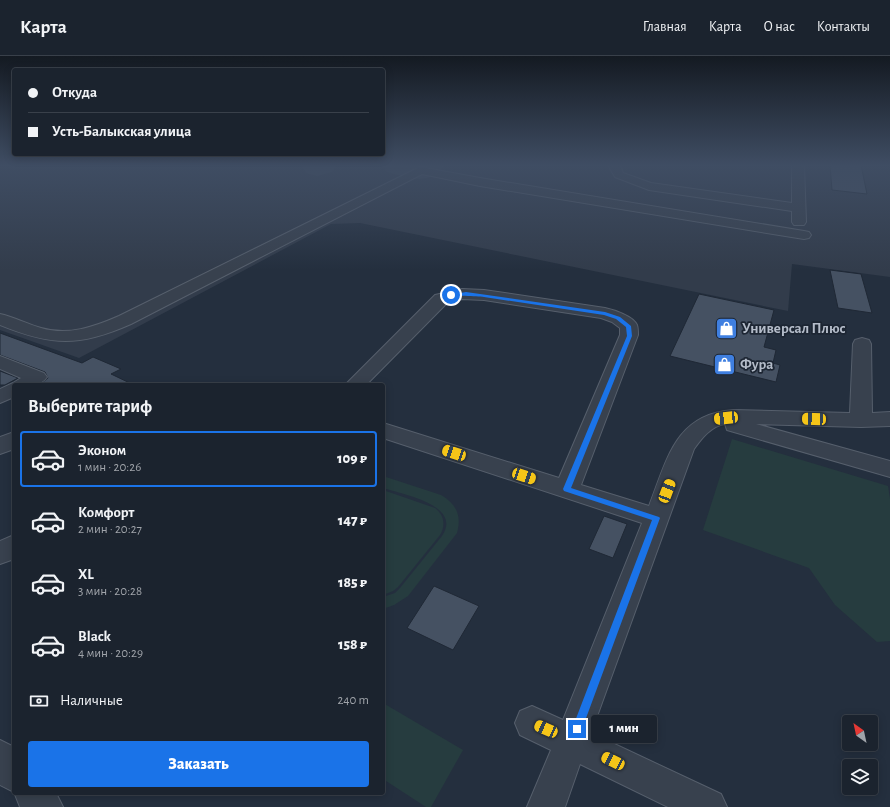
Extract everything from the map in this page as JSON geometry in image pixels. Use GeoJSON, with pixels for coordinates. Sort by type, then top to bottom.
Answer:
{"type":"FeatureCollection","features":[{"type":"Feature","properties":{"kind":"street"},"geometry":{"type":"LineString","coordinates":[[0,319],[46,335],[74,336],[100,331],[125,320],[361,200]]}},
{"type":"Feature","properties":{"kind":"street"},"geometry":{"type":"LineString","coordinates":[[590,200],[804,235]]}},
{"type":"Feature","properties":{"kind":"street"},"geometry":{"type":"LineString","coordinates":[[745,200],[799,208]]}},
{"type":"Feature","properties":{"kind":"street"},"geometry":{"type":"LineString","coordinates":[[773,230],[798,223],[800,221],[799,200]]}},
{"type":"Feature","properties":{"kind":"street"},"geometry":{"type":"LineString","coordinates":[[356,383],[441,299],[451,295],[466,293],[484,295],[605,314],[618,318],[629,326],[629,336],[567,489]]}},
{"type":"Feature","properties":{"kind":"street"},"geometry":{"type":"LineString","coordinates":[[861,420],[862,344]]}},
{"type":"Feature","properties":{"kind":"street"},"geometry":{"type":"LineString","coordinates":[[0,362],[37,377],[26,383]]}},
{"type":"Feature","properties":{"kind":"street"},"geometry":{"type":"LineString","coordinates":[[0,397],[12,390]]}},
{"type":"Feature","properties":{"kind":"street"},"geometry":{"type":"LineString","coordinates":[[546,807],[683,449],[693,434],[702,425],[714,419],[736,417],[861,420],[890,419]]}},
{"type":"Feature","properties":{"kind":"street"},"geometry":{"type":"LineString","coordinates":[[714,419],[890,469]]}},
{"type":"Feature","properties":{"kind":"street"},"geometry":{"type":"LineString","coordinates":[[385,431],[656,518]]}},
{"type":"Feature","properties":{"kind":"street"},"geometry":{"type":"LineString","coordinates":[[0,447],[12,440]]}},
{"type":"Feature","properties":{"kind":"street"},"geometry":{"type":"LineString","coordinates":[[532,723],[708,807]]}},
{"type":"Feature","properties":{"kind":"street"},"geometry":{"type":"LineString","coordinates":[[0,758],[12,772]]}},
{"type":"Feature","properties":{"kind":"street"},"geometry":{"type":"LineString","coordinates":[[34,795],[44,807]]}},
{"type":"Feature","properties":{"kind":"shaded area"},"geometry":{"type":"Polygon","coordinates":[[[0,200],[890,200],[890,277],[792,264],[788,311],[360,223],[331,224],[79,358],[0,330],[0,200]]]}},
{"type":"Feature","properties":{"kind":"green space"},"geometry":{"type":"Polygon","coordinates":[[[732,439],[888,486],[890,499],[890,641],[877,642],[835,605],[809,568],[703,530],[732,439]]]}},
{"type":"Feature","properties":{"kind":"green space"},"geometry":{"type":"Polygon","coordinates":[[[385,477],[446,498],[454,506],[458,515],[459,521],[457,533],[408,596],[394,605],[385,608],[385,596],[395,593],[400,588],[442,536],[446,525],[444,516],[438,509],[416,498],[385,489],[385,477]]]}},
{"type":"Feature","properties":{"kind":"green space"},"geometry":{"type":"Polygon","coordinates":[[[385,491],[435,508],[443,520],[443,528],[440,535],[398,587],[385,594],[385,491]]]}},
{"type":"Feature","properties":{"kind":"green space"},"geometry":{"type":"Polygon","coordinates":[[[385,704],[463,750],[431,807],[426,807],[385,780],[385,704]]]}},
{"type":"Feature","properties":{"kind":"building"},"geometry":{"type":"Polygon","coordinates":[[[830,270],[861,274],[872,313],[838,308],[830,270]]]}},
{"type":"Feature","properties":{"kind":"building","name":"Универсал Плюс"},"geometry":{"type":"Polygon","coordinates":[[[699,294],[774,310],[764,347],[776,350],[773,363],[780,365],[776,382],[670,356],[699,294]]]}},
{"type":"Feature","properties":{"kind":"building"},"geometry":{"type":"Polygon","coordinates":[[[0,333],[82,363],[93,357],[121,369],[111,374],[130,383],[42,383],[48,378],[45,372],[0,355],[0,333]]]}},
{"type":"Feature","properties":{"kind":"building"},"geometry":{"type":"Polygon","coordinates":[[[0,371],[18,378],[5,385],[0,385],[0,371]]]}},
{"type":"Feature","properties":{"kind":"building"},"geometry":{"type":"Polygon","coordinates":[[[604,516],[627,524],[613,558],[589,549],[604,516]]]}},
{"type":"Feature","properties":{"kind":"building"},"geometry":{"type":"Polygon","coordinates":[[[434,586],[479,606],[453,650],[407,628],[434,586]]]}},
{"type":"Feature","properties":{"kind":"place","name":"Универсал Плюс"},"geometry":{"type":"Point","coordinates":[726,328]}},
{"type":"Feature","properties":{"kind":"place","name":"Фура"},"geometry":{"type":"Point","coordinates":[724,364]}},
{"type":"Feature","properties":{"kind":"route"},"geometry":{"type":"LineString","coordinates":[[451,295],[466,293],[484,295],[605,314],[618,318],[629,326],[629,336],[567,489],[656,518],[577,729]]}}]}
